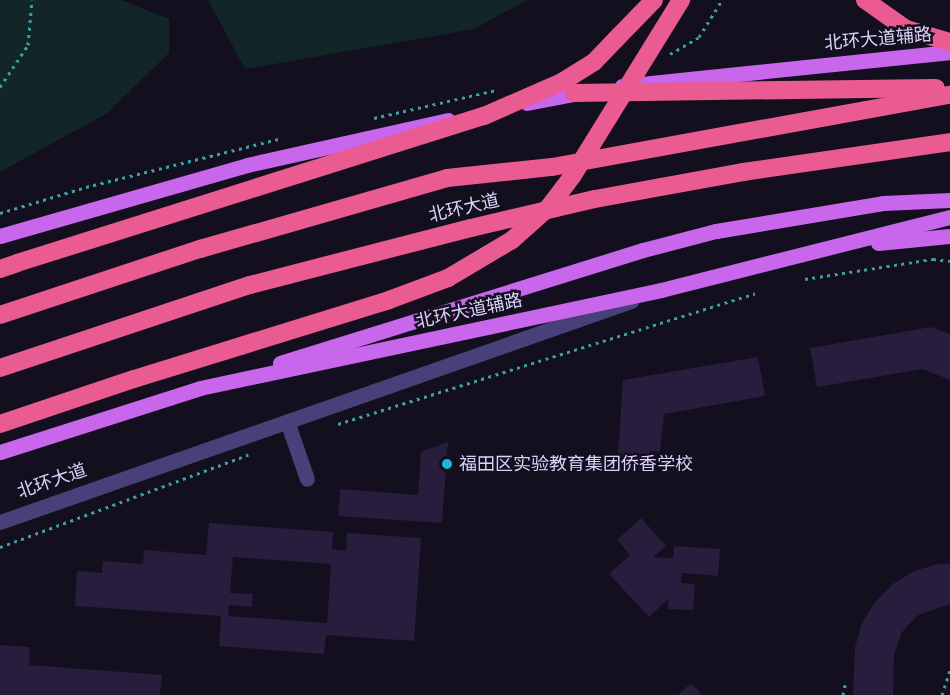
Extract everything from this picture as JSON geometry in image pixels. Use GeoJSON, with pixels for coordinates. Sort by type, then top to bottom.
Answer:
{"type":"FeatureCollection","features":[{"type":"Feature","properties":{"kind":"highway"},"geometry":{"type":"LineString","coordinates":[[9,266],[484,116],[562,82],[594,62],[654,0]]}},
{"type":"Feature","properties":{"kind":"highway"},"geometry":{"type":"LineString","coordinates":[[0,424],[135,379],[389,300],[448,278],[512,240],[549,207],[573,175],[681,0]]}},
{"type":"Feature","properties":{"kind":"highway"},"geometry":{"type":"LineString","coordinates":[[865,0],[906,29],[950,42]]}},
{"type":"Feature","properties":{"kind":"highway"},"geometry":{"type":"LineString","coordinates":[[574,93],[950,88]]}},
{"type":"Feature","properties":{"kind":"highway","name":"北环大道"},"geometry":{"type":"LineString","coordinates":[[0,315],[223,242],[447,178],[552,166],[950,95]]}},
{"type":"Feature","properties":{"kind":"highway","name":"北环大道"},"geometry":{"type":"LineString","coordinates":[[0,368],[250,285],[460,230],[595,199],[743,172],[950,142]]}},
{"type":"Feature","properties":{"kind":"main road","name":"北环大道辅路"},"geometry":{"type":"LineString","coordinates":[[0,236],[247,165],[574,93],[800,64],[950,52]]}},
{"type":"Feature","properties":{"kind":"main road"},"geometry":{"type":"LineString","coordinates":[[200,388],[418,319],[716,231],[883,203],[950,200]]}},
{"type":"Feature","properties":{"kind":"main road","name":"北环大道辅路"},"geometry":{"type":"LineString","coordinates":[[0,452],[200,388],[661,290],[950,217]]}},
{"type":"Feature","properties":{"kind":"main road"},"geometry":{"type":"LineString","coordinates":[[821,249],[950,236]]}},
{"type":"Feature","properties":{"kind":"street","name":"北环大道"},"geometry":{"type":"LineString","coordinates":[[0,522],[661,290]]}},
{"type":"Feature","properties":{"kind":"street"},"geometry":{"type":"LineString","coordinates":[[286,420],[307,479]]}},
{"type":"Feature","properties":{"kind":"path"},"geometry":{"type":"LineString","coordinates":[[0,87],[28,45],[32,0]]}},
{"type":"Feature","properties":{"kind":"path"},"geometry":{"type":"LineString","coordinates":[[805,279],[910,261],[950,261]]}},
{"type":"Feature","properties":{"kind":"path"},"geometry":{"type":"LineString","coordinates":[[338,424],[755,294]]}},
{"type":"Feature","properties":{"kind":"path"},"geometry":{"type":"LineString","coordinates":[[0,547],[248,455]]}},
{"type":"Feature","properties":{"kind":"path"},"geometry":{"type":"LineString","coordinates":[[942,695],[950,670]]}},
{"type":"Feature","properties":{"kind":"path"},"geometry":{"type":"LineString","coordinates":[[843,695],[846,681]]}},
{"type":"Feature","properties":{"kind":"green space"},"geometry":{"type":"Polygon","coordinates":[[[0,0],[121,0],[169,19],[169,53],[106,114],[0,172],[0,0]]]}},
{"type":"Feature","properties":{"kind":"green space"},"geometry":{"type":"Polygon","coordinates":[[[208,0],[527,0],[474,29],[245,69],[208,0]]]}},
{"type":"Feature","properties":{"kind":"building"},"geometry":{"type":"Polygon","coordinates":[[[931,327],[950,334],[950,380],[923,369],[817,387],[810,348],[931,327]]]}},
{"type":"Feature","properties":{"kind":"building"},"geometry":{"type":"Polygon","coordinates":[[[758,357],[765,396],[664,414],[660,452],[650,451],[649,470],[617,468],[623,380],[758,357]]]}},
{"type":"Feature","properties":{"kind":"building"},"geometry":{"type":"Polygon","coordinates":[[[448,442],[442,523],[338,516],[340,489],[418,495],[421,452],[448,442]]]}},
{"type":"Feature","properties":{"kind":"building"},"geometry":{"type":"Polygon","coordinates":[[[641,518],[666,546],[653,557],[673,558],[674,546],[720,549],[718,576],[682,573],[681,583],[695,584],[693,610],[668,609],[668,599],[649,617],[609,574],[630,555],[617,540],[641,518]]]}},
{"type":"Feature","properties":{"kind":"building"},"geometry":{"type":"Polygon","coordinates":[[[209,523],[333,532],[332,549],[346,551],[347,533],[421,538],[414,641],[326,635],[324,654],[219,646],[221,616],[75,606],[77,571],[102,573],[103,561],[143,564],[144,550],[206,555],[209,523]],[[233,557],[230,593],[253,594],[252,607],[229,605],[228,616],[327,623],[331,564],[233,557]]]}},
{"type":"Feature","properties":{"kind":"building"},"geometry":{"type":"Polygon","coordinates":[[[938,564],[950,564],[950,604],[918,615],[902,632],[894,655],[893,695],[853,695],[855,647],[862,623],[875,602],[893,584],[914,571],[938,564]]]}},
{"type":"Feature","properties":{"kind":"building"},"geometry":{"type":"Polygon","coordinates":[[[0,645],[30,647],[29,665],[162,675],[160,695],[0,695],[0,645]]]}},
{"type":"Feature","properties":{"kind":"building"},"geometry":{"type":"Polygon","coordinates":[[[691,683],[702,695],[678,695],[691,683]]]}},
{"type":"Feature","properties":{"kind":"place","name":"福田区实验教育集团侨香学校"},"geometry":{"type":"Point","coordinates":[447,464]}}]}
